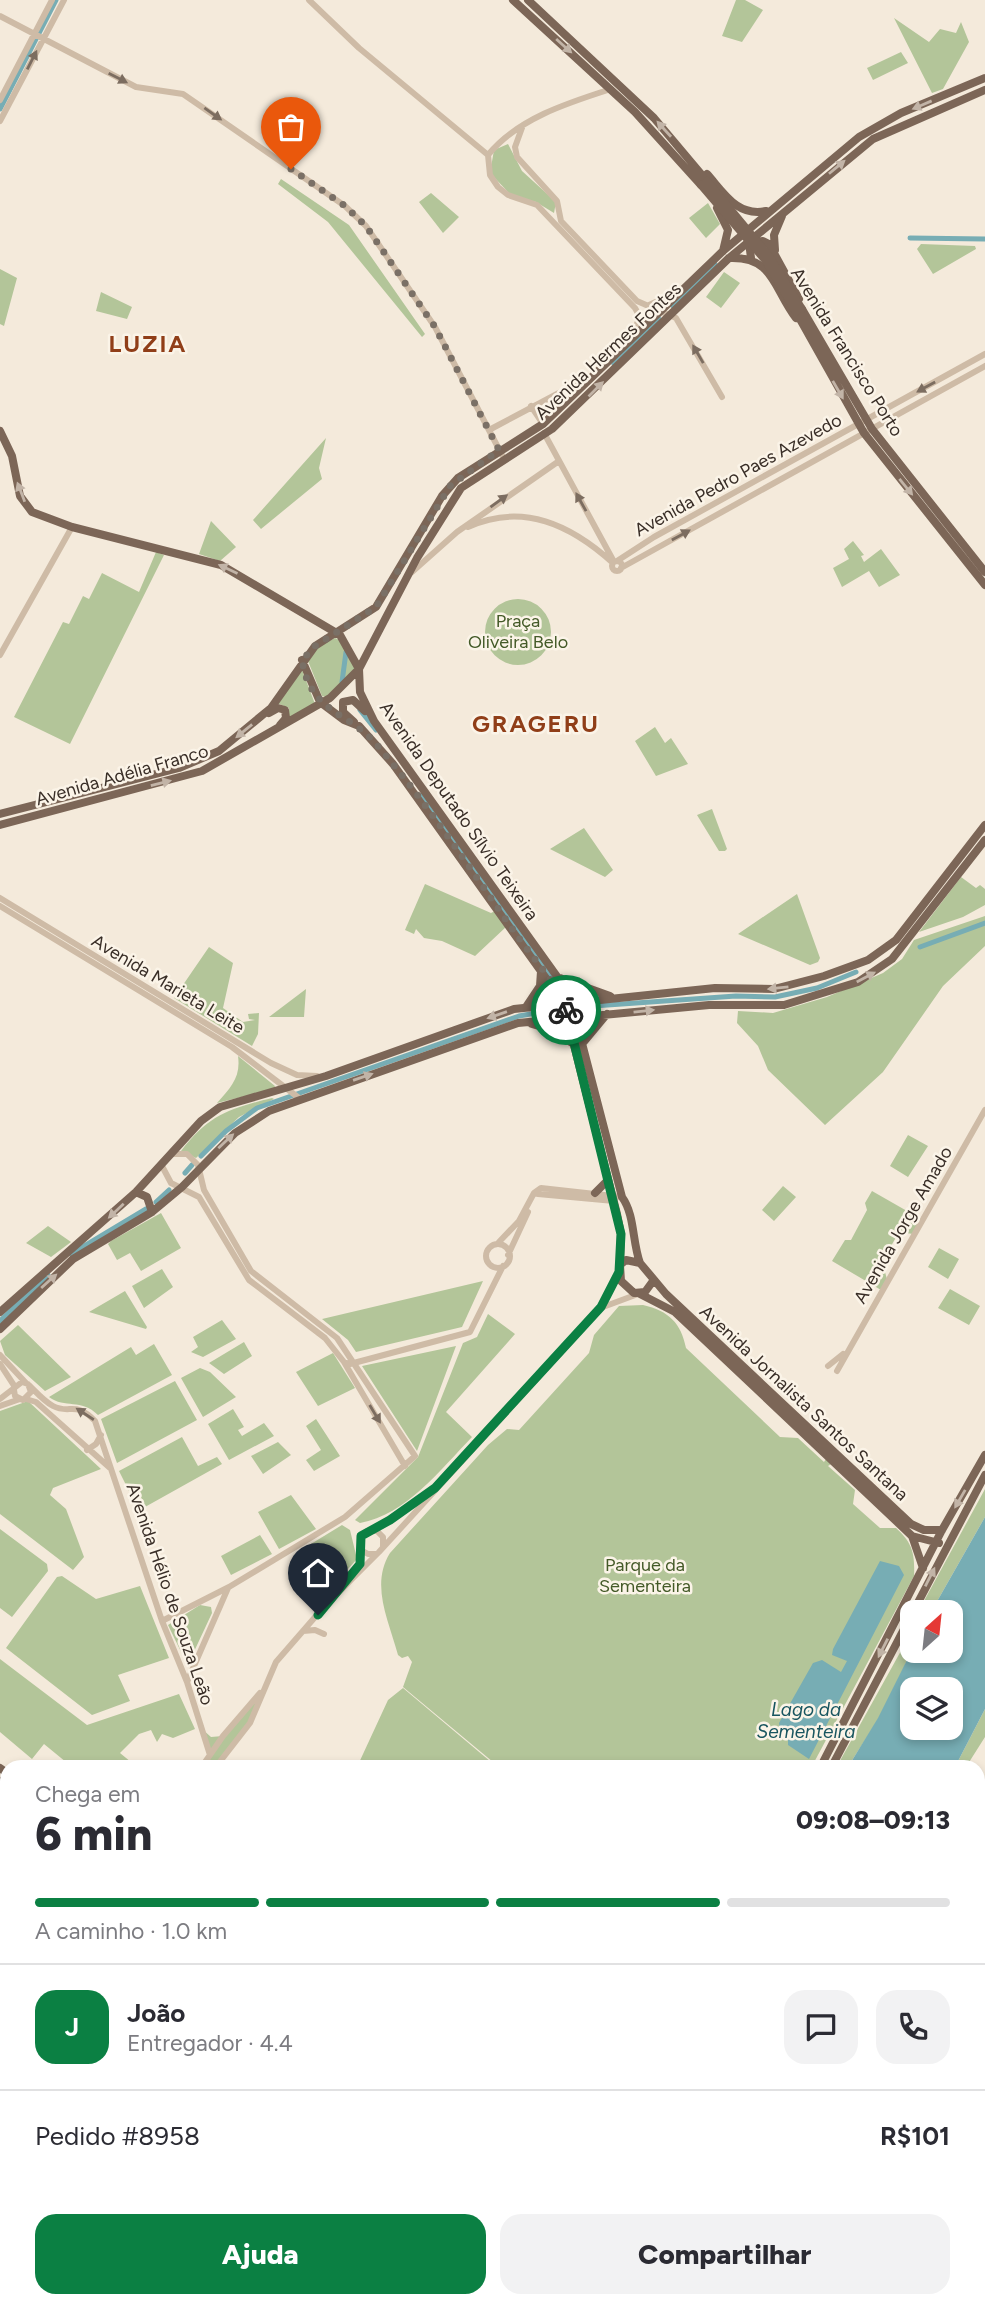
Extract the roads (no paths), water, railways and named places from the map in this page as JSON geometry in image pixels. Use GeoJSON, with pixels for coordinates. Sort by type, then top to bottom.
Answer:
{"type":"FeatureCollection","features":[{"type":"Feature","properties":{"kind":"main road"},"geometry":{"type":"LineString","coordinates":[[513,0],[611,89],[687,169],[722,215],[728,230],[726,255],[751,258],[767,270],[790,311],[804,327]]}},
{"type":"Feature","properties":{"kind":"main road"},"geometry":{"type":"LineString","coordinates":[[528,0],[647,111],[735,206],[750,212],[769,210]]}},
{"type":"Feature","properties":{"kind":"main road","name":"Avenida Hermes Fontes"},"geometry":{"type":"LineString","coordinates":[[321,704],[359,668],[408,576],[461,488],[581,404],[667,312],[769,210],[859,136],[901,113],[985,78]]}},
{"type":"Feature","properties":{"kind":"main road","name":"Avenida Hermes Fontes"},"geometry":{"type":"LineString","coordinates":[[325,639],[365,616],[383,599],[450,486],[499,450],[544,429],[629,342],[667,312],[682,290],[873,139],[985,90]]}},
{"type":"Feature","properties":{"kind":"main road"},"geometry":{"type":"LineString","coordinates":[[686,154],[704,183]]}},
{"type":"Feature","properties":{"kind":"main road"},"geometry":{"type":"LineString","coordinates":[[687,169],[704,183]]}},
{"type":"Feature","properties":{"kind":"main road","name":"Avenida Francisco Porto"},"geometry":{"type":"LineString","coordinates":[[704,183],[759,243],[862,422]]}},
{"type":"Feature","properties":{"kind":"main road"},"geometry":{"type":"LineString","coordinates":[[776,256],[774,234],[785,211]]}},
{"type":"Feature","properties":{"kind":"main road"},"geometry":{"type":"LineString","coordinates":[[728,230],[743,227],[750,212]]}},
{"type":"Feature","properties":{"kind":"main road"},"geometry":{"type":"LineString","coordinates":[[751,258],[750,250],[759,241],[769,244],[801,312]]}},
{"type":"Feature","properties":{"kind":"main road","name":"Avenida Francisco Porto"},"geometry":{"type":"LineString","coordinates":[[801,312],[804,327],[868,431],[985,585]]}},
{"type":"Feature","properties":{"kind":"main road"},"geometry":{"type":"LineString","coordinates":[[0,430],[9,446],[17,486],[25,504],[38,515],[72,527],[221,565],[335,634]]}},
{"type":"Feature","properties":{"kind":"main road","name":"Avenida Francisco Porto"},"geometry":{"type":"LineString","coordinates":[[868,431],[985,572]]}},
{"type":"Feature","properties":{"kind":"main road","name":"Avenida Deputado Sílvio Teixeira"},"geometry":{"type":"LineString","coordinates":[[335,634],[342,638],[359,668],[360,692],[374,721],[556,975],[567,1002]]}},
{"type":"Feature","properties":{"kind":"main road","name":"Avenida Adélia Franco"},"geometry":{"type":"LineString","coordinates":[[0,814],[202,759],[219,751],[262,717],[302,660],[325,639]]}},
{"type":"Feature","properties":{"kind":"main road"},"geometry":{"type":"LineString","coordinates":[[302,660],[313,692],[321,704]]}},
{"type":"Feature","properties":{"kind":"main road"},"geometry":{"type":"LineString","coordinates":[[359,726],[343,712],[341,705],[346,699],[357,702],[374,721]]}},
{"type":"Feature","properties":{"kind":"main road","name":"Avenida Deputado Sílvio Teixeira"},"geometry":{"type":"LineString","coordinates":[[321,704],[359,726],[393,764],[567,1002]]}},
{"type":"Feature","properties":{"kind":"main road","name":"Avenida Adélia Franco"},"geometry":{"type":"LineString","coordinates":[[0,825],[185,777],[218,765],[321,704]]}},
{"type":"Feature","properties":{"kind":"main road"},"geometry":{"type":"LineString","coordinates":[[261,739],[285,721],[287,715],[285,710],[278,708],[262,717]]}},
{"type":"Feature","properties":{"kind":"main road"},"geometry":{"type":"LineString","coordinates":[[0,1312],[136,1192],[174,1154],[201,1121],[220,1107],[326,1076],[526,1007],[616,998],[783,1005],[827,984],[889,946],[985,825]]}},
{"type":"Feature","properties":{"kind":"main road"},"geometry":{"type":"LineString","coordinates":[[0,1329],[74,1259],[152,1212],[182,1188],[235,1133],[269,1111],[297,1098],[518,1023],[607,1014],[687,999],[827,984],[875,972],[892,959],[985,840]]}},
{"type":"Feature","properties":{"kind":"main road"},"geometry":{"type":"LineString","coordinates":[[961,856],[968,863]]}},
{"type":"Feature","properties":{"kind":"main road"},"geometry":{"type":"LineString","coordinates":[[941,881],[948,888]]}},
{"type":"Feature","properties":{"kind":"main road"},"geometry":{"type":"LineString","coordinates":[[526,1007],[540,986],[540,968]]}},
{"type":"Feature","properties":{"kind":"main road"},"geometry":{"type":"LineString","coordinates":[[556,975],[582,989],[616,998]]}},
{"type":"Feature","properties":{"kind":"main road"},"geometry":{"type":"LineString","coordinates":[[567,1002],[579,1044],[616,1198],[621,1234],[620,1268],[624,1286],[639,1294],[647,1290],[653,1281],[640,1263],[632,1236],[632,1213],[616,1198],[608,1180],[579,1044]]}},
{"type":"Feature","properties":{"kind":"main road"},"geometry":{"type":"LineString","coordinates":[[579,1044],[607,1014]]}},
{"type":"Feature","properties":{"kind":"main road"},"geometry":{"type":"LineString","coordinates":[[518,1023],[545,1027],[579,1044]]}},
{"type":"Feature","properties":{"kind":"main road"},"geometry":{"type":"LineString","coordinates":[[595,1193],[608,1180]]}},
{"type":"Feature","properties":{"kind":"main road"},"geometry":{"type":"LineString","coordinates":[[136,1192],[147,1197],[152,1212]]}},
{"type":"Feature","properties":{"kind":"main road"},"geometry":{"type":"LineString","coordinates":[[620,1268],[630,1260],[640,1263]]}},
{"type":"Feature","properties":{"kind":"main road","name":"Avenida Jornalista Santos Santana"},"geometry":{"type":"LineString","coordinates":[[653,1281],[913,1525],[924,1530],[942,1530]]}},
{"type":"Feature","properties":{"kind":"main road","name":"Avenida Jornalista Santos Santana"},"geometry":{"type":"LineString","coordinates":[[639,1294],[675,1312],[912,1535]]}},
{"type":"Feature","properties":{"kind":"main road"},"geometry":{"type":"LineString","coordinates":[[824,1760],[942,1530],[985,1455]]}},
{"type":"Feature","properties":{"kind":"main road"},"geometry":{"type":"LineString","coordinates":[[835,1760],[985,1475]]}},
{"type":"Feature","properties":{"kind":"main road"},"geometry":{"type":"LineString","coordinates":[[874,1501],[880,1503],[884,1499]]}},
{"type":"Feature","properties":{"kind":"main road"},"geometry":{"type":"LineString","coordinates":[[912,1535],[936,1543],[948,1543]]}},
{"type":"Feature","properties":{"kind":"main road"},"geometry":{"type":"LineString","coordinates":[[912,1535],[923,1568]]}},
{"type":"Feature","properties":{"kind":"street"},"geometry":{"type":"LineString","coordinates":[[0,100],[52,0]]}},
{"type":"Feature","properties":{"kind":"street"},"geometry":{"type":"LineString","coordinates":[[0,121],[64,0]]}},
{"type":"Feature","properties":{"kind":"street"},"geometry":{"type":"LineString","coordinates":[[309,0],[366,54],[488,155],[490,175],[503,192],[533,203],[548,215],[627,296],[676,318],[722,397]]}},
{"type":"Feature","properties":{"kind":"street"},"geometry":{"type":"LineString","coordinates":[[0,16],[136,87],[183,94],[345,206],[366,226],[435,327],[504,459]]}},
{"type":"Feature","properties":{"kind":"street"},"geometry":{"type":"LineString","coordinates":[[593,95],[600,79]]}},
{"type":"Feature","properties":{"kind":"street"},"geometry":{"type":"LineString","coordinates":[[488,155],[523,125],[611,89]]}},
{"type":"Feature","properties":{"kind":"street"},"geometry":{"type":"LineString","coordinates":[[523,125],[515,147],[519,162],[556,198],[564,225],[627,296],[640,317],[629,342]]}},
{"type":"Feature","properties":{"kind":"street"},"geometry":{"type":"LineString","coordinates":[[498,144],[507,142],[515,147]]}},
{"type":"Feature","properties":{"kind":"street"},"geometry":{"type":"LineString","coordinates":[[548,215],[555,214],[559,208]]}},
{"type":"Feature","properties":{"kind":"street"},"geometry":{"type":"LineString","coordinates":[[649,305],[682,290]]}},
{"type":"Feature","properties":{"kind":"street","name":"Avenida Pedro Paes Azevedo"},"geometry":{"type":"LineString","coordinates":[[985,354],[712,505],[615,562],[614,570],[775,484],[985,366]]}},
{"type":"Feature","properties":{"kind":"street"},"geometry":{"type":"LineString","coordinates":[[489,430],[598,373]]}},
{"type":"Feature","properties":{"kind":"street"},"geometry":{"type":"LineString","coordinates":[[531,406],[615,562]]}},
{"type":"Feature","properties":{"kind":"street"},"geometry":{"type":"LineString","coordinates":[[408,576],[457,532],[559,461]]}},
{"type":"Feature","properties":{"kind":"street"},"geometry":{"type":"LineString","coordinates":[[773,473],[775,484]]}},
{"type":"Feature","properties":{"kind":"street"},"geometry":{"type":"LineString","coordinates":[[712,505],[716,509],[715,515]]}},
{"type":"Feature","properties":{"kind":"street"},"geometry":{"type":"LineString","coordinates":[[457,532],[490,520],[519,516],[545,520],[584,539],[615,562]]}},
{"type":"Feature","properties":{"kind":"street"},"geometry":{"type":"LineString","coordinates":[[0,655],[72,527]]}},
{"type":"Feature","properties":{"kind":"street","name":"Avenida Marieta Leite"},"geometry":{"type":"LineString","coordinates":[[0,898],[271,1063],[296,1075],[326,1076]]}},
{"type":"Feature","properties":{"kind":"street","name":"Avenida Marieta Leite"},"geometry":{"type":"LineString","coordinates":[[0,906],[205,1030],[297,1098]]}},
{"type":"Feature","properties":{"kind":"street"},"geometry":{"type":"LineString","coordinates":[[265,1072],[271,1063]]}},
{"type":"Feature","properties":{"kind":"street","name":"Avenida Jorge Amado"},"geometry":{"type":"LineString","coordinates":[[837,1371],[985,1110]]}},
{"type":"Feature","properties":{"kind":"street"},"geometry":{"type":"LineString","coordinates":[[162,1622],[229,1587],[345,1517],[405,1466],[414,1454],[340,1342],[252,1271],[204,1190],[199,1169],[190,1155],[174,1154]]}},
{"type":"Feature","properties":{"kind":"street"},"geometry":{"type":"LineString","coordinates":[[162,1166],[168,1180],[199,1198],[246,1277],[333,1346],[405,1466]]}},
{"type":"Feature","properties":{"kind":"street"},"geometry":{"type":"LineString","coordinates":[[493,1286],[488,1256],[494,1244],[519,1221],[536,1190],[550,1188],[616,1198]]}},
{"type":"Feature","properties":{"kind":"street"},"geometry":{"type":"LineString","coordinates":[[344,1362],[467,1334],[473,1328],[540,1193],[616,1198]]}},
{"type":"Feature","properties":{"kind":"street"},"geometry":{"type":"LineString","coordinates":[[499,1242],[507,1247],[508,1255]]}},
{"type":"Feature","properties":{"kind":"street"},"geometry":{"type":"LineString","coordinates":[[492,1268],[503,1266]]}},
{"type":"Feature","properties":{"kind":"street"},"geometry":{"type":"LineString","coordinates":[[327,1604],[376,1554],[601,1307],[620,1268]]}},
{"type":"Feature","properties":{"kind":"street"},"geometry":{"type":"LineString","coordinates":[[601,1307],[639,1294]]}},
{"type":"Feature","properties":{"kind":"street","name":"Avenida Jorge Amado"},"geometry":{"type":"LineString","coordinates":[[828,1366],[845,1353]]}},
{"type":"Feature","properties":{"kind":"street","name":"Avenida Hélio de Souza Leão"},"geometry":{"type":"LineString","coordinates":[[0,1355],[52,1405],[86,1411],[95,1421],[210,1755]]}},
{"type":"Feature","properties":{"kind":"street"},"geometry":{"type":"LineString","coordinates":[[0,1364],[23,1399]]}},
{"type":"Feature","properties":{"kind":"street"},"geometry":{"type":"LineString","coordinates":[[0,1399],[19,1383],[29,1385],[31,1392],[23,1399],[0,1406]]}},
{"type":"Feature","properties":{"kind":"street","name":"Avenida Hélio de Souza Leão"},"geometry":{"type":"LineString","coordinates":[[23,1399],[36,1402],[111,1470]]}},
{"type":"Feature","properties":{"kind":"street"},"geometry":{"type":"LineString","coordinates":[[57,1421],[64,1408]]}},
{"type":"Feature","properties":{"kind":"street"},"geometry":{"type":"LineString","coordinates":[[87,1450],[96,1444],[101,1435]]}},
{"type":"Feature","properties":{"kind":"street"},"geometry":{"type":"LineString","coordinates":[[221,1760],[246,1729],[276,1662],[360,1564],[361,1536],[435,1488]]}},
{"type":"Feature","properties":{"kind":"street"},"geometry":{"type":"LineString","coordinates":[[373,1530],[380,1534],[383,1546]]}},
{"type":"Feature","properties":{"kind":"street"},"geometry":{"type":"LineString","coordinates":[[359,1546],[368,1554],[376,1554]]}},
{"type":"Feature","properties":{"kind":"street"},"geometry":{"type":"LineString","coordinates":[[187,1682],[229,1587]]}},
{"type":"Feature","properties":{"kind":"street"},"geometry":{"type":"LineString","coordinates":[[201,1601],[214,1604],[217,1611]]}},
{"type":"Feature","properties":{"kind":"street"},"geometry":{"type":"LineString","coordinates":[[303,1632],[315,1630],[324,1634]]}},
{"type":"Feature","properties":{"kind":"street"},"geometry":{"type":"LineString","coordinates":[[180,1667],[196,1660]]}},
{"type":"Feature","properties":{"kind":"street"},"geometry":{"type":"LineString","coordinates":[[207,1760],[223,1736],[261,1692]]}},
{"type":"Feature","properties":{"kind":"street"},"geometry":{"type":"LineString","coordinates":[[238,1719],[246,1729]]}},
{"type":"Feature","properties":{"kind":"street","name":"Avenida Hélio de Souza Leão"},"geometry":{"type":"LineString","coordinates":[[202,1729],[211,1737],[223,1736]]}},
{"type":"Feature","properties":{"kind":"water"},"geometry":{"type":"Polygon","coordinates":[[[985,1517],[985,1709],[959,1760],[852,1760],[878,1718],[906,1663],[963,1663],[963,1600],[938,1600],[985,1517]]]}},
{"type":"Feature","properties":{"kind":"water","name":"Lago da Sementeira"},"geometry":{"type":"Polygon","coordinates":[[[880,1561],[899,1566],[904,1575],[809,1759],[788,1745],[788,1740],[780,1733],[779,1723],[813,1663],[822,1660],[841,1672],[847,1661],[832,1655],[833,1649],[880,1561]]]}},
{"type":"Feature","properties":{"kind":"waterway"},"geometry":{"type":"LineString","coordinates":[[0,109],[56,0]]}},
{"type":"Feature","properties":{"kind":"waterway"},"geometry":{"type":"LineString","coordinates":[[910,238],[985,239]]}},
{"type":"Feature","properties":{"kind":"waterway"},"geometry":{"type":"LineString","coordinates":[[679,300],[715,264]]}},
{"type":"Feature","properties":{"kind":"waterway"},"geometry":{"type":"LineString","coordinates":[[673,306],[676,303]]}},
{"type":"Feature","properties":{"kind":"waterway"},"geometry":{"type":"LineString","coordinates":[[614,364],[659,319]]}},
{"type":"Feature","properties":{"kind":"waterway"},"geometry":{"type":"LineString","coordinates":[[342,682],[346,652]]}},
{"type":"Feature","properties":{"kind":"waterway"},"geometry":{"type":"LineString","coordinates":[[360,710],[376,730]]}},
{"type":"Feature","properties":{"kind":"waterway"},"geometry":{"type":"LineString","coordinates":[[422,795],[557,984]]}},
{"type":"Feature","properties":{"kind":"waterway"},"geometry":{"type":"LineString","coordinates":[[920,947],[985,923]]}},
{"type":"Feature","properties":{"kind":"waterway"},"geometry":{"type":"LineString","coordinates":[[579,1007],[736,996],[775,997],[817,988],[856,972]]}},
{"type":"Feature","properties":{"kind":"waterway"},"geometry":{"type":"LineString","coordinates":[[201,1156],[226,1131],[257,1108],[519,1016],[559,1009]]}},
{"type":"Feature","properties":{"kind":"waterway"},"geometry":{"type":"LineString","coordinates":[[185,1173],[192,1165]]}},
{"type":"Feature","properties":{"kind":"waterway"},"geometry":{"type":"LineString","coordinates":[[156,1202],[169,1190]]}},
{"type":"Feature","properties":{"kind":"waterway"},"geometry":{"type":"LineString","coordinates":[[71,1254],[146,1209]]}},
{"type":"Feature","properties":{"kind":"waterway"},"geometry":{"type":"LineString","coordinates":[[0,1321],[48,1275]]}},
{"type":"Feature","properties":{"kind":"district","name":"LUZIA"},"geometry":{"type":"Point","coordinates":[148,343]}},
{"type":"Feature","properties":{"kind":"district","name":"GRAGERU"},"geometry":{"type":"Point","coordinates":[536,723]}},
{"type":"Feature","properties":{"kind":"park label","name":"Praça Oliveira Belo"},"geometry":{"type":"Point","coordinates":[518,631]}},
{"type":"Feature","properties":{"kind":"park label","name":"Parque da Sementeira"},"geometry":{"type":"Point","coordinates":[645,1575]}}]}
